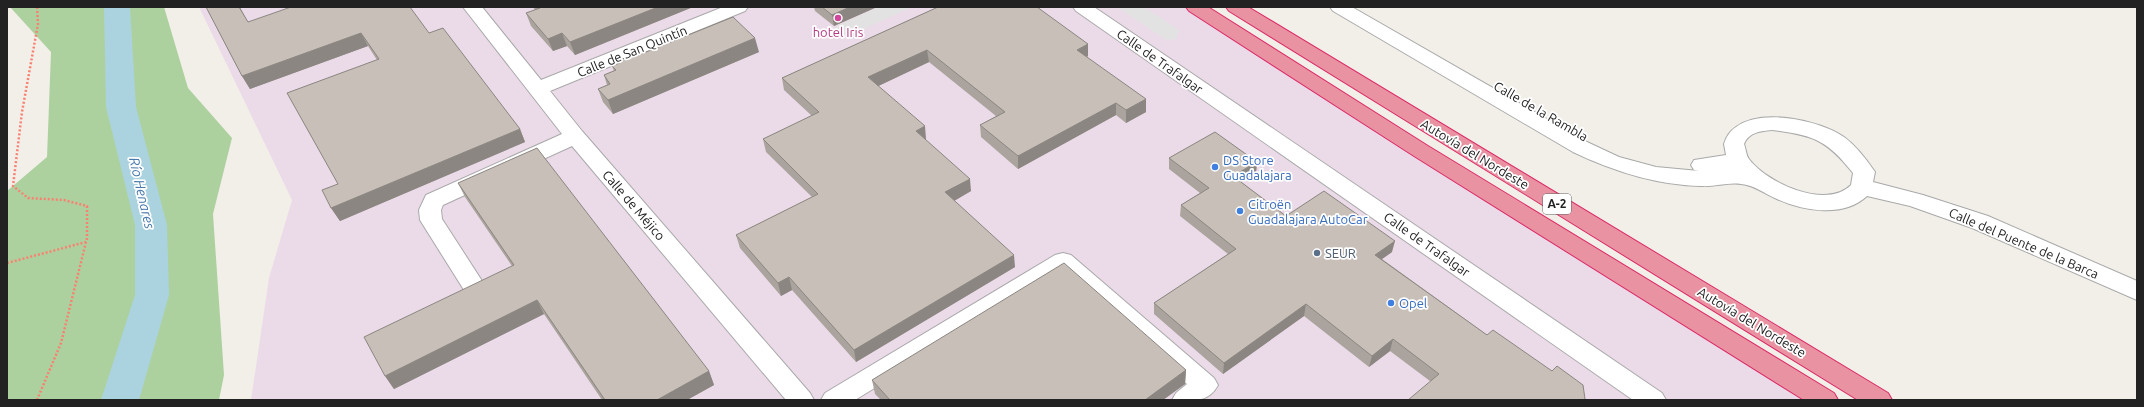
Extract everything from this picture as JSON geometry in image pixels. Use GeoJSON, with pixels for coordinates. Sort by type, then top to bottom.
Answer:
{"type":"FeatureCollection","features":[{"type":"Feature","properties":{"kind":"highway","name":"Autovía del Nordeste"},"geometry":{"type":"LineString","coordinates":[[1195,7],[1420,152],[1825,400]]}},
{"type":"Feature","properties":{"kind":"highway","name":"Autovía del Nordeste"},"geometry":{"type":"LineString","coordinates":[[1235,7],[1879,400]]}},
{"type":"Feature","properties":{"kind":"street","name":"Calle de Méjico"},"geometry":{"type":"LineString","coordinates":[[472,7],[574,136],[800,400]]}},
{"type":"Feature","properties":{"kind":"street","name":"Calle de San Quintín"},"geometry":{"type":"LineString","coordinates":[[537,89],[733,9],[747,7]]}},
{"type":"Feature","properties":{"kind":"street","name":"Calle de Trafalgar"},"geometry":{"type":"LineString","coordinates":[[1082,7],[1653,400]]}},
{"type":"Feature","properties":{"kind":"street"},"geometry":{"type":"LineString","coordinates":[[1339,7],[1580,147],[1612,162],[1656,174],[1702,179],[1739,176],[1758,180]]}},
{"type":"Feature","properties":{"kind":"street","name":"Calle de la Rambla"},"geometry":{"type":"LineString","coordinates":[[1360,7],[1590,138],[1618,151],[1655,162],[1695,166],[1726,163],[1738,158]]}},
{"type":"Feature","properties":{"kind":"street"},"geometry":{"type":"LineString","coordinates":[[1772,122],[1800,126],[1823,135],[1844,147],[1863,180],[1848,199],[1828,202],[1791,196],[1758,180],[1748,172],[1738,158],[1734,144],[1740,132],[1753,125],[1772,122]]}},
{"type":"Feature","properties":{"kind":"street"},"geometry":{"type":"LineString","coordinates":[[472,284],[431,220],[430,210],[434,200],[574,136]]}},
{"type":"Feature","properties":{"kind":"street","name":"Calle del Puente de la Barca"},"geometry":{"type":"LineString","coordinates":[[1863,180],[1984,211],[2137,278]]}},
{"type":"Feature","properties":{"kind":"street","name":"Calle del Puente de la Barca"},"geometry":{"type":"LineString","coordinates":[[1863,180],[1915,200],[1980,222],[2137,291]]}},
{"type":"Feature","properties":{"kind":"street"},"geometry":{"type":"LineString","coordinates":[[834,400],[1063,261],[1205,385],[1185,400]]}},
{"type":"Feature","properties":{"kind":"path"},"geometry":{"type":"LineString","coordinates":[[37,7],[38,24],[22,112],[13,186],[28,198],[64,200],[87,206],[86,242],[61,343],[37,400]]}},
{"type":"Feature","properties":{"kind":"path"},"geometry":{"type":"LineString","coordinates":[[7,263],[86,242]]}},
{"type":"Feature","properties":{"kind":"shaded area"},"geometry":{"type":"Polygon","coordinates":[[[199,7],[1193,7],[1819,400],[251,400],[269,278],[292,200],[199,7]]]}},
{"type":"Feature","properties":{"kind":"shaded area"},"geometry":{"type":"Polygon","coordinates":[[[879,7],[912,7],[847,37],[835,27],[879,7]]]}},
{"type":"Feature","properties":{"kind":"shaded area"},"geometry":{"type":"Polygon","coordinates":[[[1117,7],[1144,7],[1179,30],[1176,39],[1166,40],[1117,7]]]}},
{"type":"Feature","properties":{"kind":"green space"},"geometry":{"type":"Polygon","coordinates":[[[10,7],[164,7],[188,88],[232,138],[213,214],[224,375],[219,400],[7,400],[7,191],[47,157],[51,52],[10,7]]]}},
{"type":"Feature","properties":{"kind":"building"},"geometry":{"type":"Polygon","coordinates":[[[206,7],[239,7],[248,22],[291,7],[410,7],[429,33],[443,28],[520,129],[331,208],[322,190],[338,184],[287,93],[379,59],[361,33],[242,76],[206,7]]]}},
{"type":"Feature","properties":{"kind":"building"},"geometry":{"type":"Polygon","coordinates":[[[539,7],[658,7],[570,42],[562,33],[548,39],[526,13],[540,8],[539,7]]]}},
{"type":"Feature","properties":{"kind":"building"},"geometry":{"type":"Polygon","coordinates":[[[822,7],[850,7],[832,15],[822,7]]]}},
{"type":"Feature","properties":{"kind":"building"},"geometry":{"type":"Polygon","coordinates":[[[938,7],[1037,7],[1088,44],[1077,50],[1146,99],[1126,110],[1116,103],[1018,156],[980,125],[1005,112],[927,50],[868,77],[925,126],[916,131],[970,179],[945,192],[1014,255],[854,350],[789,277],[778,283],[736,235],[818,194],[763,139],[819,112],[782,78],[938,7]]]}},
{"type":"Feature","properties":{"kind":"building"},"geometry":{"type":"Polygon","coordinates":[[[733,17],[755,38],[608,100],[598,89],[610,84],[604,75],[616,70],[612,66],[622,62],[620,60],[634,54],[636,56],[733,17]]]}},
{"type":"Feature","properties":{"kind":"building"},"geometry":{"type":"Polygon","coordinates":[[[1215,132],[1257,162],[1233,176],[1286,216],[1324,191],[1395,241],[1375,255],[1487,335],[1493,330],[1552,371],[1557,366],[1583,385],[1585,399],[1408,400],[1439,374],[1393,339],[1372,356],[1306,304],[1224,363],[1154,303],[1236,249],[1181,205],[1209,188],[1169,158],[1215,132]]]}},
{"type":"Feature","properties":{"kind":"building"},"geometry":{"type":"Polygon","coordinates":[[[537,148],[709,371],[657,400],[605,400],[537,300],[385,376],[364,337],[514,265],[458,183],[537,148]]]}},
{"type":"Feature","properties":{"kind":"building"},"geometry":{"type":"Polygon","coordinates":[[[1064,263],[1186,370],[1145,400],[890,400],[872,380],[1064,263]]]}},
{"type":"Feature","properties":{"kind":"waterway","name":"Río Henares"},"geometry":{"type":"LineString","coordinates":[[117,7],[121,107],[151,225],[152,295],[120,400]]}},
{"type":"Feature","properties":{"kind":"place","name":"hotel Iris"},"geometry":{"type":"Point","coordinates":[838,18]}},
{"type":"Feature","properties":{"kind":"place","name":"DS Store Guadalajara"},"geometry":{"type":"Point","coordinates":[1215,167]}},
{"type":"Feature","properties":{"kind":"place","name":"Citroën Guadalajara AutoCar"},"geometry":{"type":"Point","coordinates":[1240,211]}},
{"type":"Feature","properties":{"kind":"place","name":"SEUR"},"geometry":{"type":"Point","coordinates":[1317,253]}},
{"type":"Feature","properties":{"kind":"place","name":"Opel"},"geometry":{"type":"Point","coordinates":[1391,303]}}]}
